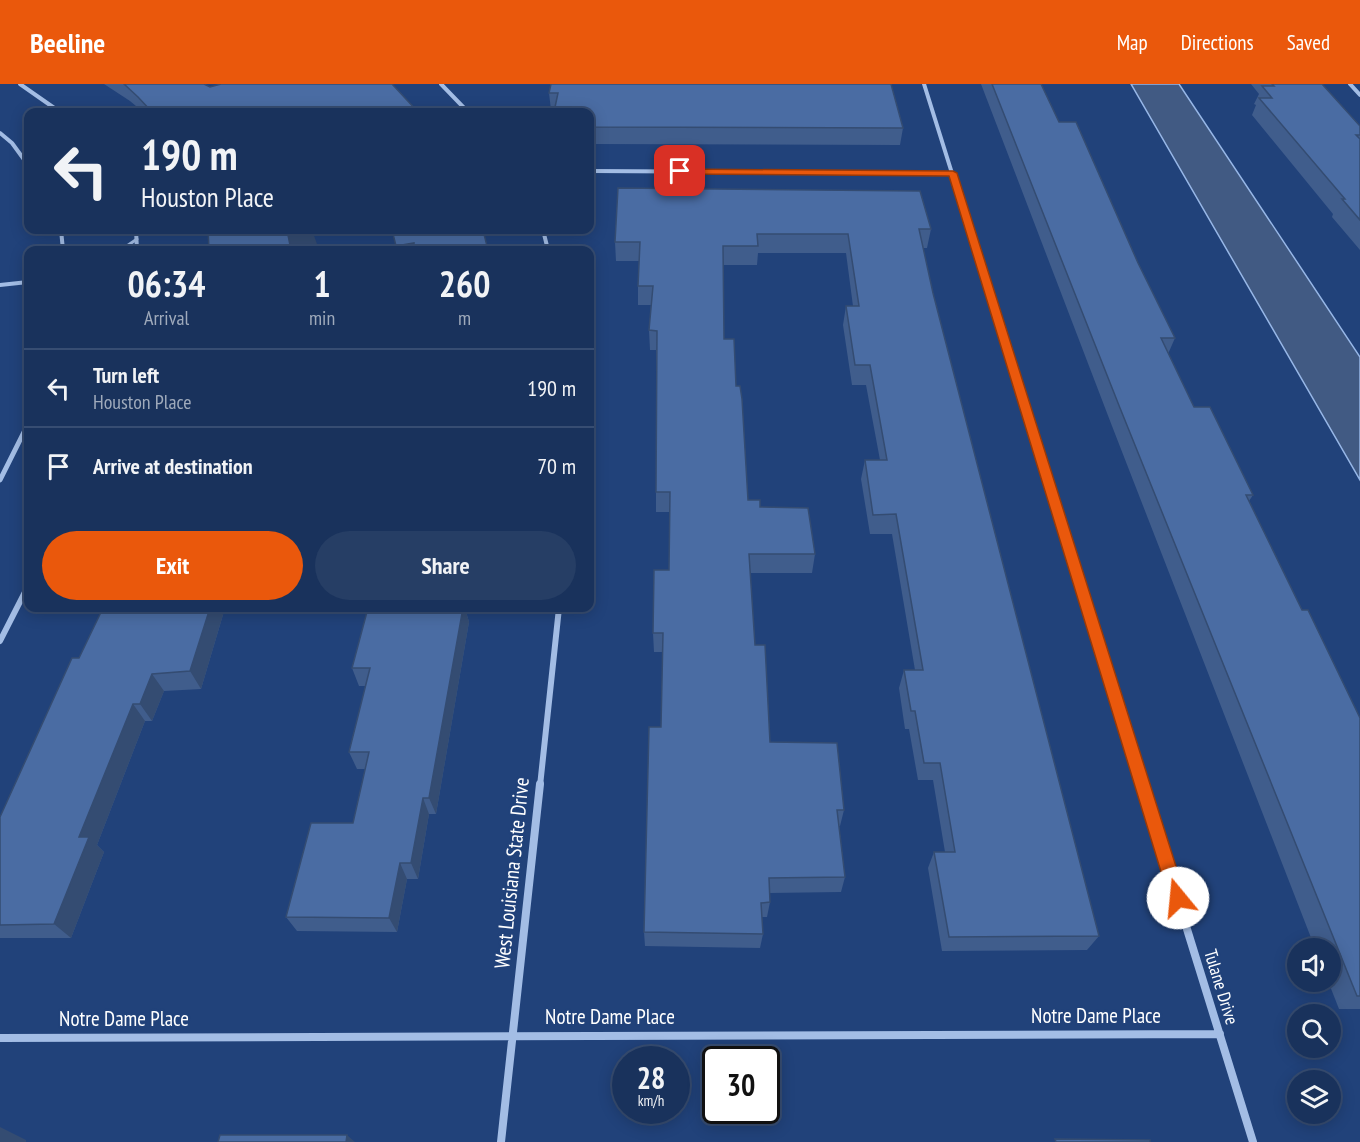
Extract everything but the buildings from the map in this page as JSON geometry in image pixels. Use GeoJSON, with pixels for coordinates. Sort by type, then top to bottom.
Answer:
{"type":"FeatureCollection","features":[{"type":"Feature","properties":{"kind":"street"},"geometry":{"type":"LineString","coordinates":[[20,84],[54,108]]}},
{"type":"Feature","properties":{"kind":"street"},"geometry":{"type":"LineString","coordinates":[[441,84],[464,108]]}},
{"type":"Feature","properties":{"kind":"street","name":"Tulane Drive"},"geometry":{"type":"LineString","coordinates":[[924,84],[1253,1142]]}},
{"type":"Feature","properties":{"kind":"street"},"geometry":{"type":"LineString","coordinates":[[1350,84],[1360,95]]}},
{"type":"Feature","properties":{"kind":"street"},"geometry":{"type":"LineString","coordinates":[[0,133],[12,143],[24,160]]}},
{"type":"Feature","properties":{"kind":"street"},"geometry":{"type":"LineString","coordinates":[[594,171],[953,173]]}},
{"type":"Feature","properties":{"kind":"street"},"geometry":{"type":"LineString","coordinates":[[135,234],[137,246]]}},
{"type":"Feature","properties":{"kind":"street"},"geometry":{"type":"LineString","coordinates":[[0,480],[24,432]]}},
{"type":"Feature","properties":{"kind":"street"},"geometry":{"type":"LineString","coordinates":[[0,641],[24,594]]}},
{"type":"Feature","properties":{"kind":"street","name":"West Louisiana State Drive"},"geometry":{"type":"LineString","coordinates":[[501,1142],[559,612]]}},
{"type":"Feature","properties":{"kind":"street","name":"Notre Dame Place"},"geometry":{"type":"LineString","coordinates":[[0,1038],[1220,1034]]}},
{"type":"Feature","properties":{"kind":"lane"},"geometry":{"type":"LineString","coordinates":[[126,246],[136,239]]}},
{"type":"Feature","properties":{"kind":"lane"},"geometry":{"type":"LineString","coordinates":[[0,285],[24,282]]}},
{"type":"Feature","properties":{"kind":"water"},"geometry":{"type":"Polygon","coordinates":[[[1131,84],[1179,84],[1360,357],[1360,480],[1131,84]]]}},
{"type":"Feature","properties":{"kind":"route"},"geometry":{"type":"LineString","coordinates":[[680,171],[953,173],[1178,898]]}}]}
